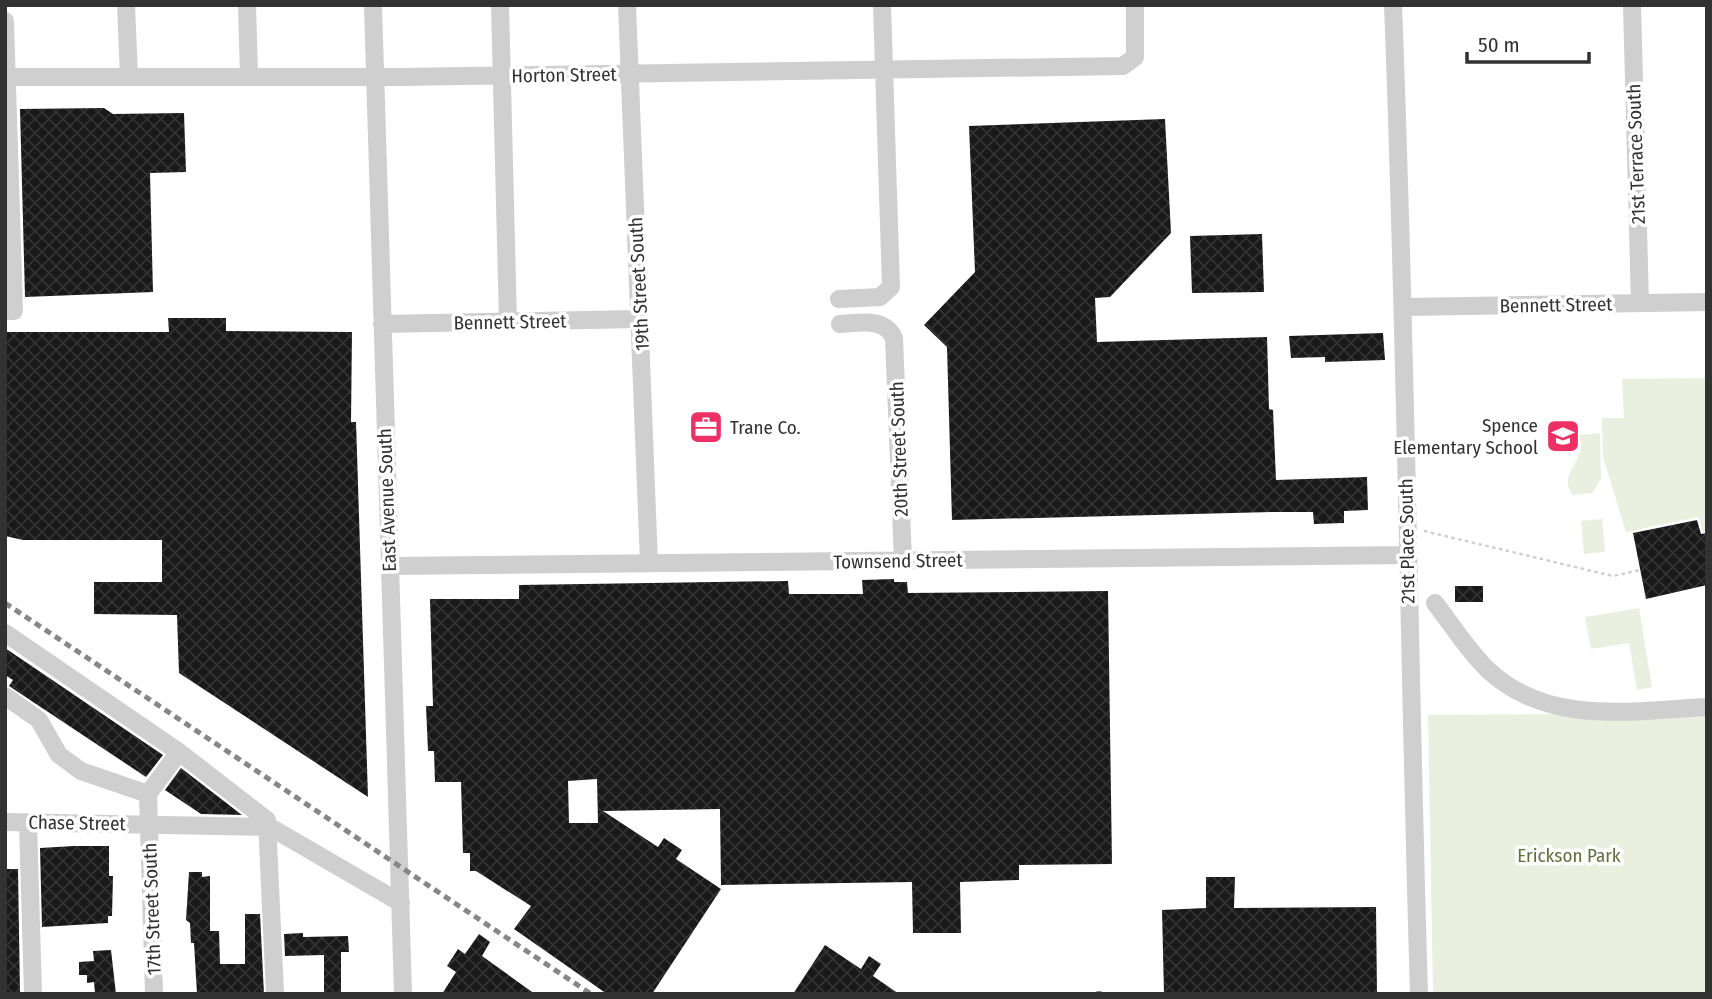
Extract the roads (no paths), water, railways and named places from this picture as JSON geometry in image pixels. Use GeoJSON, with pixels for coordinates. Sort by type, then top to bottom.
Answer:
{"type":"FeatureCollection","features":[{"type":"Feature","properties":{"kind":"street"},"geometry":{"type":"LineString","coordinates":[[126,5],[129,77]]}},
{"type":"Feature","properties":{"kind":"street"},"geometry":{"type":"LineString","coordinates":[[247,5],[249,77]]}},
{"type":"Feature","properties":{"kind":"street","name":"East Avenue South"},"geometry":{"type":"LineString","coordinates":[[373,5],[402,994]]}},
{"type":"Feature","properties":{"kind":"street"},"geometry":{"type":"LineString","coordinates":[[500,5],[508,322]]}},
{"type":"Feature","properties":{"kind":"street","name":"19th Street South"},"geometry":{"type":"LineString","coordinates":[[627,5],[649,564]]}},
{"type":"Feature","properties":{"kind":"street"},"geometry":{"type":"LineString","coordinates":[[839,299],[880,297],[891,287],[882,5]]}},
{"type":"Feature","properties":{"kind":"street","name":"Horton Street"},"geometry":{"type":"LineString","coordinates":[[6,77],[502,76],[1123,66],[1135,57],[1135,5]]}},
{"type":"Feature","properties":{"kind":"street","name":"21st Place South"},"geometry":{"type":"LineString","coordinates":[[1393,5],[1405,307],[1407,555],[1419,994]]}},
{"type":"Feature","properties":{"kind":"street","name":"21st Terrace South"},"geometry":{"type":"LineString","coordinates":[[1632,5],[1640,303]]}},
{"type":"Feature","properties":{"kind":"street"},"geometry":{"type":"LineString","coordinates":[[5,21],[14,311],[5,311]]}},
{"type":"Feature","properties":{"kind":"street","name":"Bennett Street"},"geometry":{"type":"LineString","coordinates":[[1405,307],[1707,302]]}},
{"type":"Feature","properties":{"kind":"street","name":"Bennett Street"},"geometry":{"type":"LineString","coordinates":[[382,324],[639,320]]}},
{"type":"Feature","properties":{"kind":"street","name":"20th Street South"},"geometry":{"type":"LineString","coordinates":[[840,324],[880,323],[889,328],[894,338],[903,561]]}},
{"type":"Feature","properties":{"kind":"street","name":"Townsend Street"},"geometry":{"type":"LineString","coordinates":[[389,566],[1407,555]]}},
{"type":"Feature","properties":{"kind":"street"},"geometry":{"type":"LineString","coordinates":[[1435,603],[1486,668],[1515,692],[1546,705],[1575,711],[1707,707]]}},
{"type":"Feature","properties":{"kind":"street"},"geometry":{"type":"LineString","coordinates":[[5,633],[179,752],[267,820],[270,827],[275,994]]}},
{"type":"Feature","properties":{"kind":"street"},"geometry":{"type":"LineString","coordinates":[[5,696],[39,720],[59,755],[80,771],[148,794],[179,752]]}},
{"type":"Feature","properties":{"kind":"street","name":"17th Street South"},"geometry":{"type":"LineString","coordinates":[[148,794],[154,994]]}},
{"type":"Feature","properties":{"kind":"street","name":"Chase Street"},"geometry":{"type":"LineString","coordinates":[[5,822],[270,827]]}},
{"type":"Feature","properties":{"kind":"street"},"geometry":{"type":"LineString","coordinates":[[28,822],[33,994]]}},
{"type":"Feature","properties":{"kind":"street"},"geometry":{"type":"LineString","coordinates":[[270,827],[401,903]]}},
{"type":"Feature","properties":{"kind":"railway"},"geometry":{"type":"LineString","coordinates":[[5,603],[591,994]]}},
{"type":"Feature","properties":{"kind":"place","name":"Trane Co."},"geometry":{"type":"Point","coordinates":[706,427]}},
{"type":"Feature","properties":{"kind":"place","name":"Spence Elementary School"},"geometry":{"type":"Point","coordinates":[1563,436]}},
{"type":"Feature","properties":{"kind":"park label","name":"Erickson Park"},"geometry":{"type":"Point","coordinates":[1569,855]}}]}
